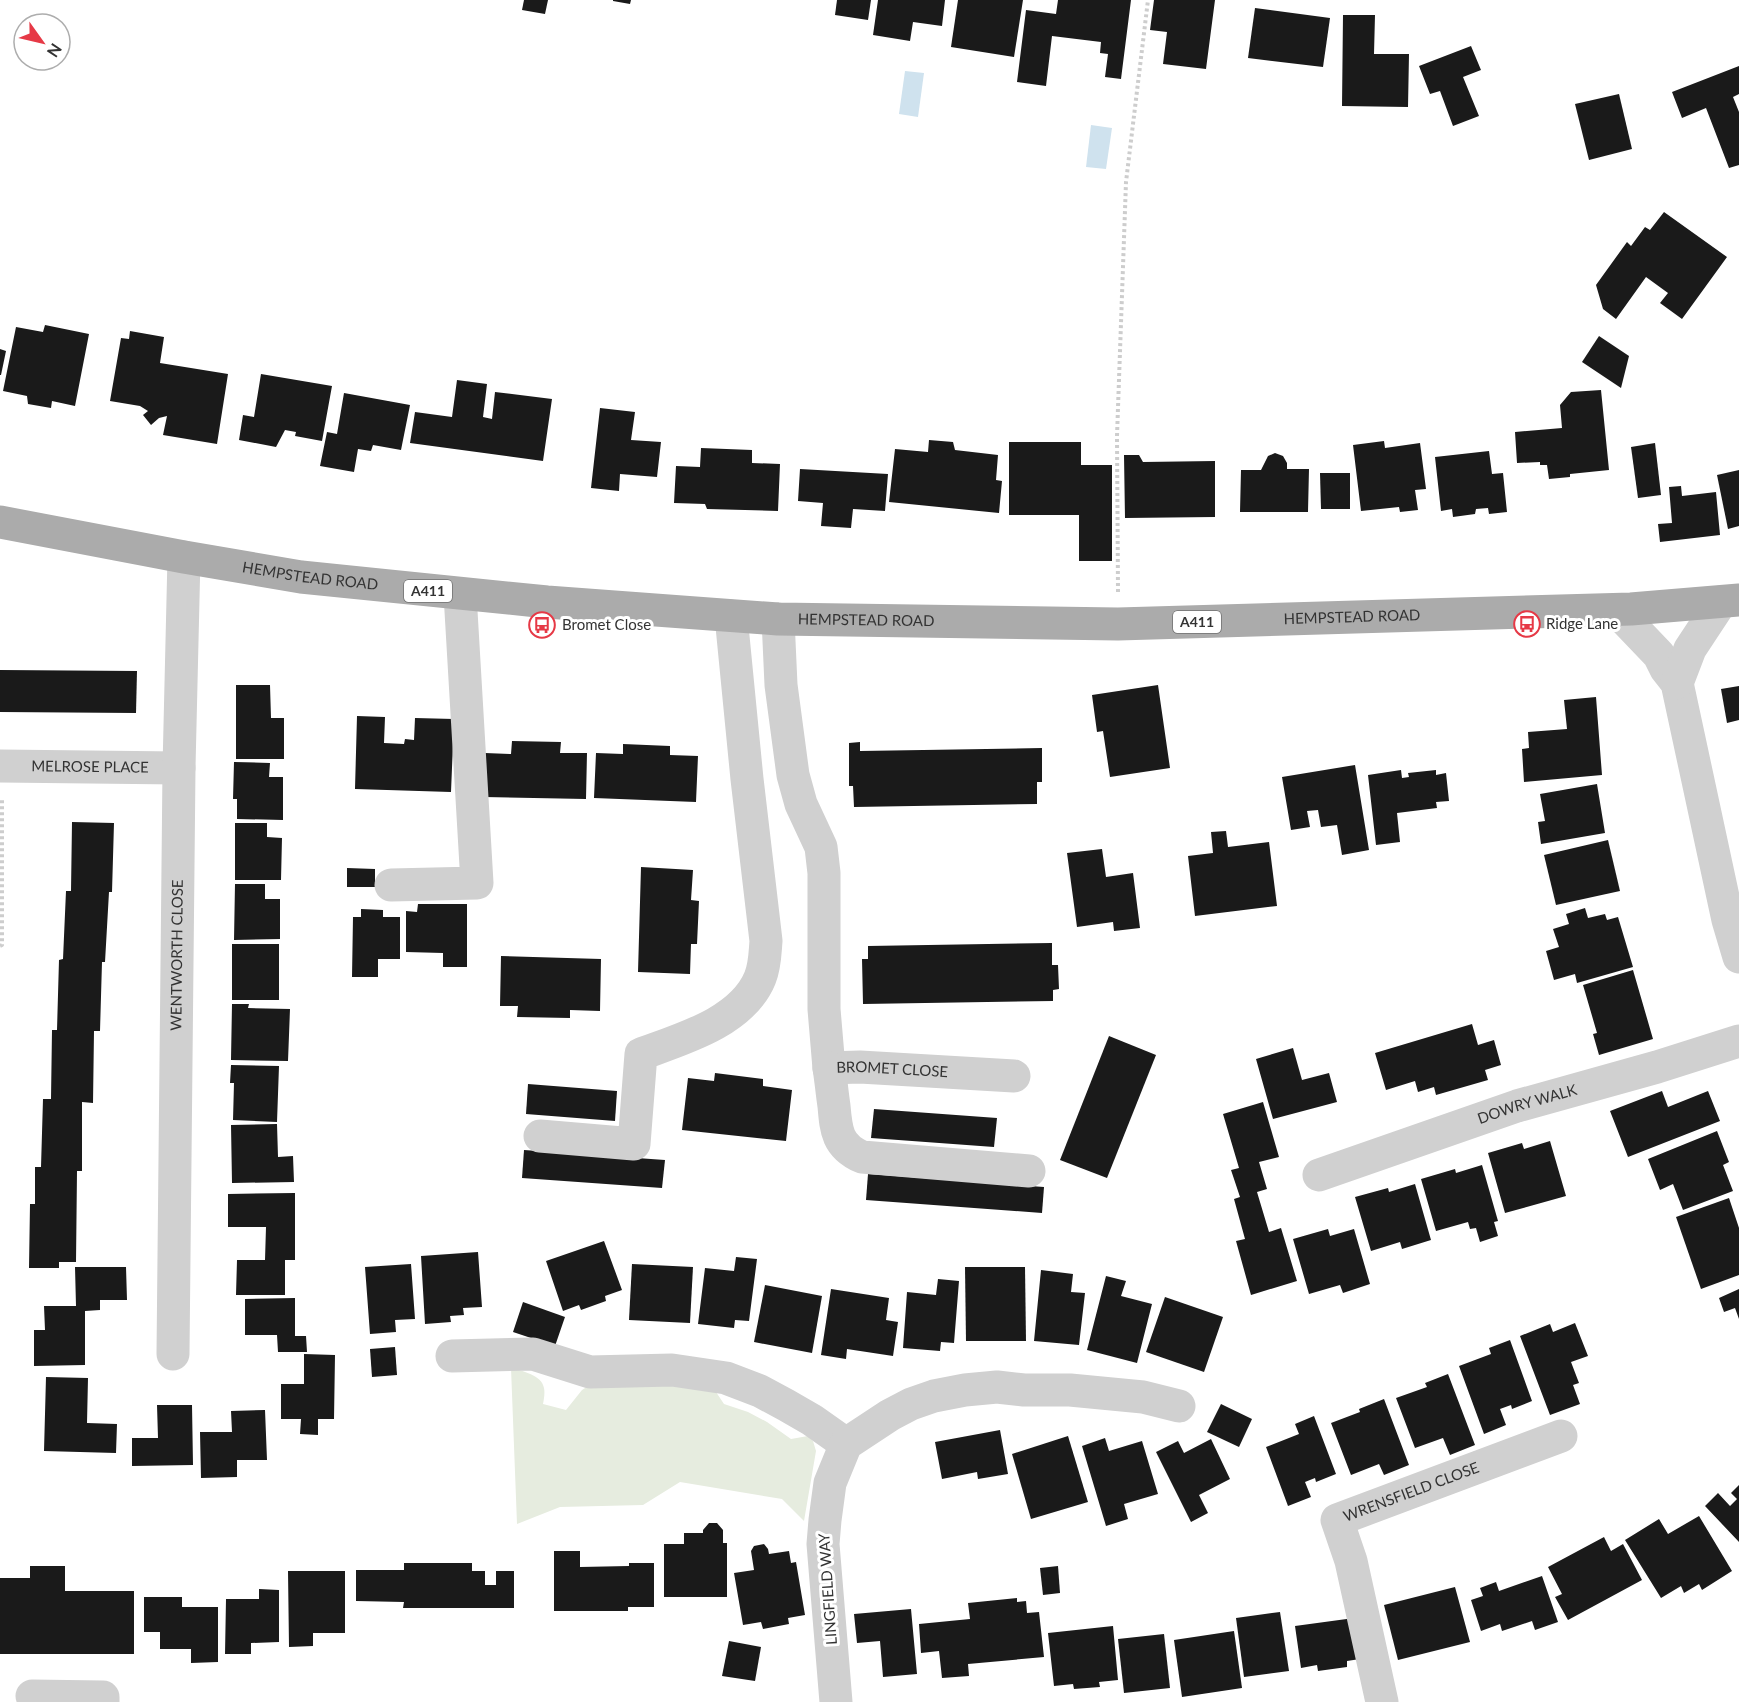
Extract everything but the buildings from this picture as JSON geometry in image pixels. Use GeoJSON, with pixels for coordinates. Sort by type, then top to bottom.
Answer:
{"type":"FeatureCollection","features":[{"type":"Feature","properties":{"kind":"main road","name":"HEMPSTEAD ROAD"},"geometry":{"type":"LineString","coordinates":[[0,522],[301,577],[460,594],[778,619],[1118,624],[1616,610],[1730,601]]}},
{"type":"Feature","properties":{"kind":"street","name":"WENTWORTH CLOSE"},"geometry":{"type":"LineString","coordinates":[[173,1354],[179,768],[184,557]]}},
{"type":"Feature","properties":{"kind":"street"},"geometry":{"type":"LineString","coordinates":[[391,885],[477,883],[460,594]]}},
{"type":"Feature","properties":{"kind":"street"},"geometry":{"type":"LineString","coordinates":[[1677,682],[1690,649],[1730,601]]}},
{"type":"Feature","properties":{"kind":"street"},"geometry":{"type":"LineString","coordinates":[[1616,610],[1659,655],[1666,669],[1677,682],[1720,888],[1739,957]]}},
{"type":"Feature","properties":{"kind":"street"},"geometry":{"type":"LineString","coordinates":[[540,1136],[634,1144],[641,1054],[694,1034],[719,1021],[737,1009],[760,979],[765,959],[766,941],[731,616]]}},
{"type":"Feature","properties":{"kind":"street","name":"BROMET CLOSE"},"geometry":{"type":"LineString","coordinates":[[778,619],[782,685],[793,775],[801,804],[821,847],[824,873],[824,1009],[829,1068],[860,1067],[1014,1076]]}},
{"type":"Feature","properties":{"kind":"street","name":"MELROSE PLACE"},"geometry":{"type":"LineString","coordinates":[[1,766],[179,768]]}},
{"type":"Feature","properties":{"kind":"street","name":"DOWRY WALK"},"geometry":{"type":"LineString","coordinates":[[1319,1175],[1517,1106],[1657,1067],[1739,1041]]}},
{"type":"Feature","properties":{"kind":"street"},"geometry":{"type":"LineString","coordinates":[[829,1068],[837,1131],[844,1145],[852,1152],[862,1157],[1029,1170]]}},
{"type":"Feature","properties":{"kind":"street"},"geometry":{"type":"LineString","coordinates":[[453,1356],[533,1354],[590,1372],[672,1370],[726,1378],[760,1391],[786,1405],[846,1444],[911,1404],[934,1396],[965,1390],[996,1387],[1024,1390],[1070,1389],[1143,1398],[1179,1406]]}},
{"type":"Feature","properties":{"kind":"street","name":"WRENSFIELD CLOSE"},"geometry":{"type":"LineString","coordinates":[[1382,1702],[1351,1560],[1337,1520],[1561,1436]]}},
{"type":"Feature","properties":{"kind":"street","name":"LINGFIELD WAY"},"geometry":{"type":"LineString","coordinates":[[836,1702],[823,1544],[830,1483],[846,1444]]}},
{"type":"Feature","properties":{"kind":"street"},"geometry":{"type":"LineString","coordinates":[[32,1696],[103,1697],[103,1702]]}},
{"type":"Feature","properties":{"kind":"path"},"geometry":{"type":"LineString","coordinates":[[1118,624],[1117,436],[1126,182],[1148,0]]}},
{"type":"Feature","properties":{"kind":"path"},"geometry":{"type":"LineString","coordinates":[[0,946],[2,945],[1,766]]}},
{"type":"Feature","properties":{"kind":"shaded area"},"geometry":{"type":"Polygon","coordinates":[[[511,1368],[531,1374],[540,1380],[544,1390],[543,1404],[566,1410],[582,1390],[596,1381],[714,1389],[724,1404],[748,1412],[791,1439],[808,1436],[813,1441],[816,1451],[804,1521],[782,1499],[680,1482],[643,1505],[560,1507],[517,1524],[511,1368]]]}},
{"type":"Feature","properties":{"kind":"water"},"geometry":{"type":"Polygon","coordinates":[[[905,71],[924,73],[918,117],[899,114],[905,71]]]}},
{"type":"Feature","properties":{"kind":"water"},"geometry":{"type":"Polygon","coordinates":[[[1091,125],[1112,128],[1106,169],[1086,167],[1091,125]]]}},
{"type":"Feature","properties":{"kind":"place","name":"Ridge Lane"},"geometry":{"type":"Point","coordinates":[1527,624]}},
{"type":"Feature","properties":{"kind":"place","name":"Bromet Close"},"geometry":{"type":"Point","coordinates":[542,625]}}]}
